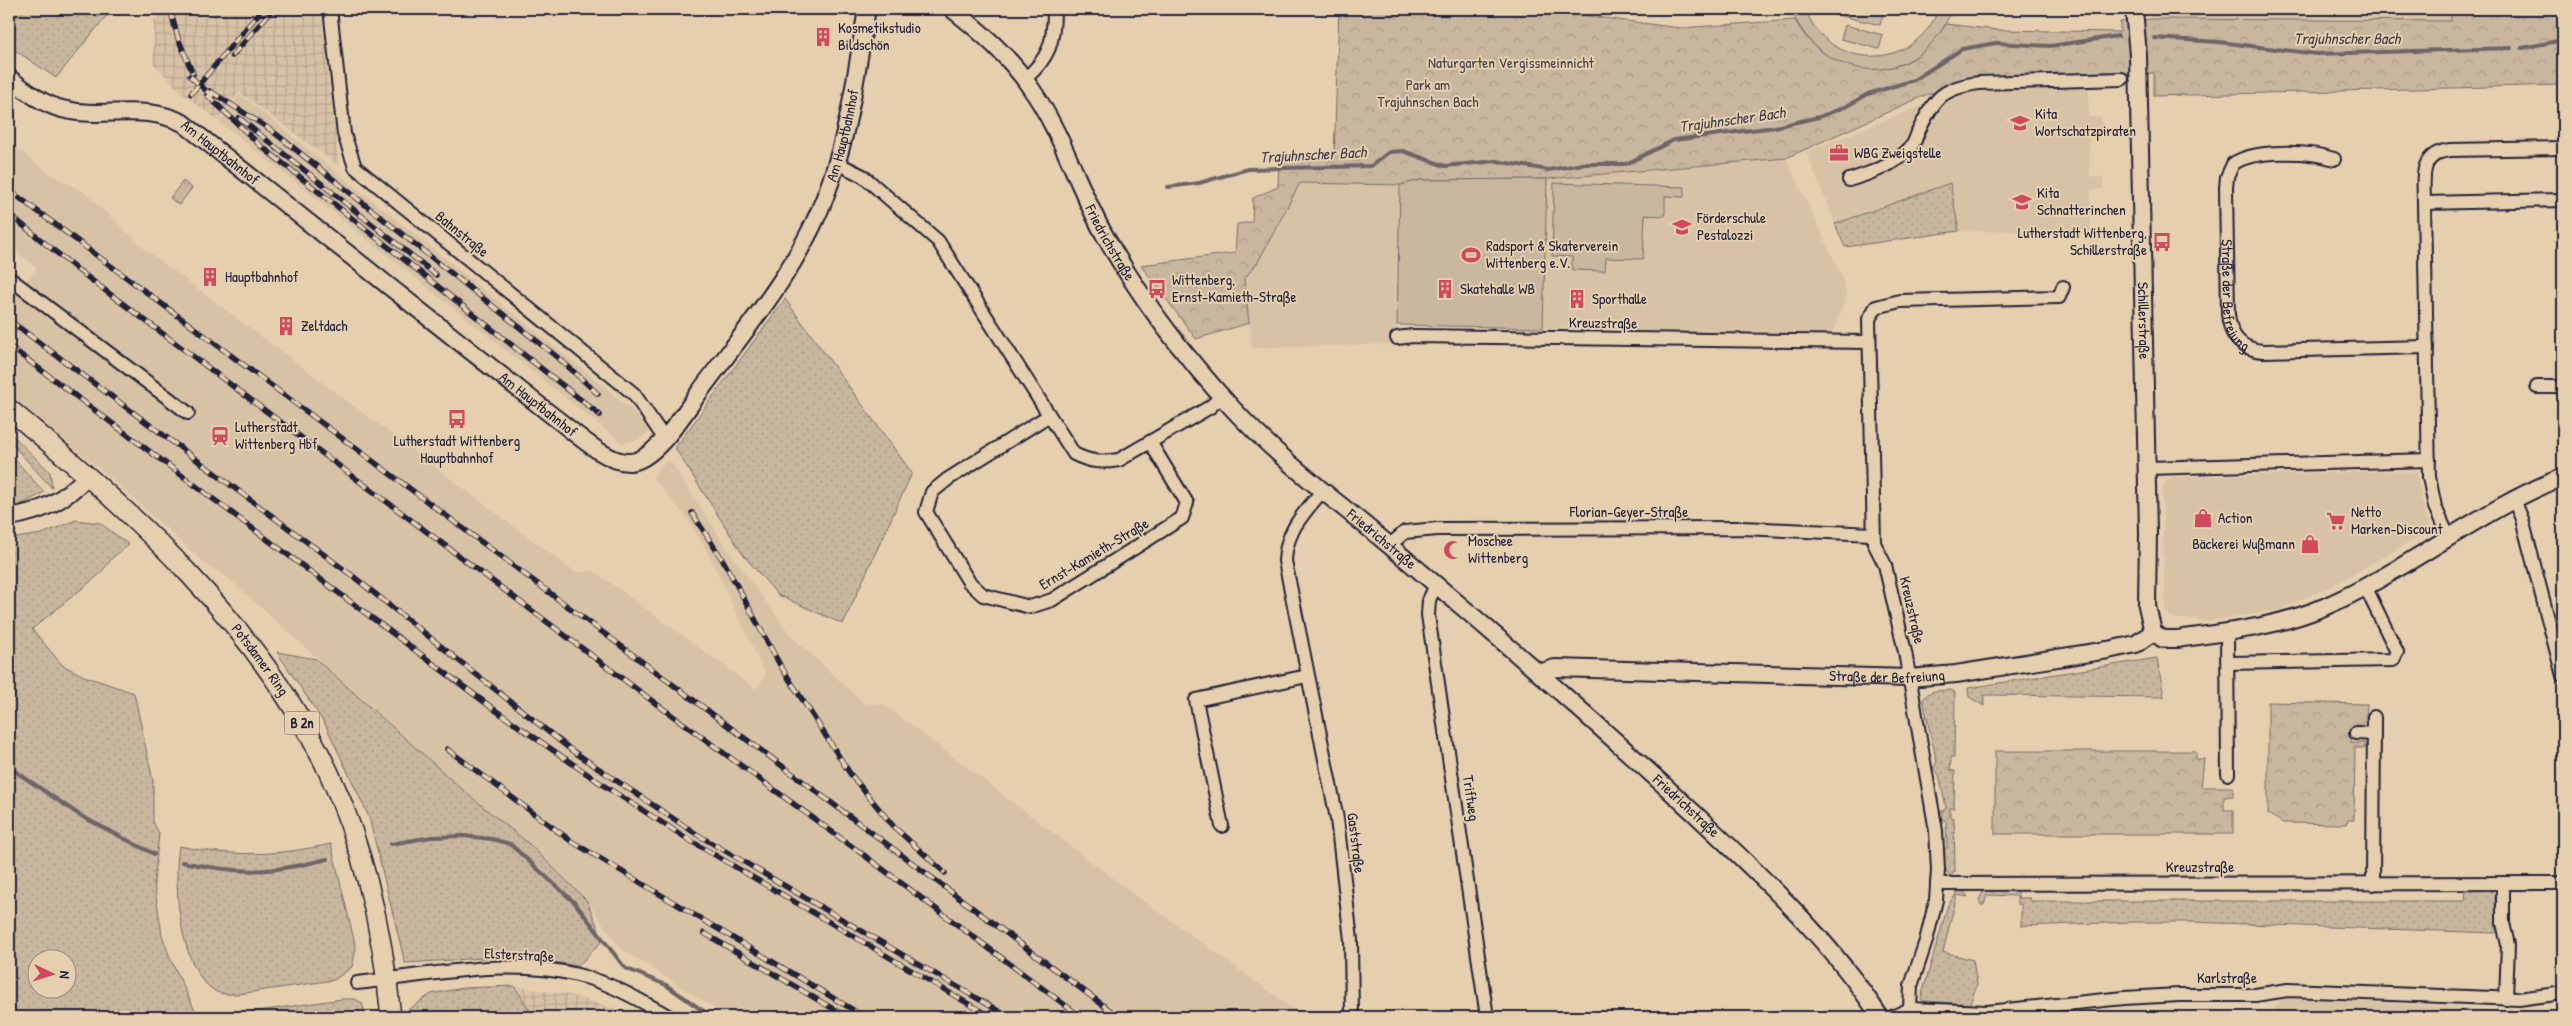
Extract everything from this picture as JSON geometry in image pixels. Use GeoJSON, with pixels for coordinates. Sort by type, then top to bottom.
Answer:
{"type":"FeatureCollection","features":[{"type":"Feature","properties":{"kind":"main road","name":"Potsdamer Ring"},"geometry":{"type":"LineString","coordinates":[[9,409],[86,476],[154,540],[214,603],[256,653],[296,712],[328,772],[353,834],[374,913],[387,980],[391,1017]]}},
{"type":"Feature","properties":{"kind":"street","name":"Bahnstraße"},"geometry":{"type":"LineString","coordinates":[[330,9],[344,134],[355,167],[634,394],[664,438]]}},
{"type":"Feature","properties":{"kind":"street","name":"Am Hauptbahnhof"},"geometry":{"type":"LineString","coordinates":[[9,78],[40,100],[61,109],[92,112],[148,111],[172,117],[183,123],[554,417],[608,457],[621,462],[634,462],[650,454],[664,438],[790,268],[818,215],[837,163],[858,75],[867,9]]}},
{"type":"Feature","properties":{"kind":"street","name":"Friedrichstraße"},"geometry":{"type":"LineString","coordinates":[[952,9],[999,49],[1025,79],[1046,113],[1079,184],[1116,253],[1166,327],[1222,396],[1267,444],[1390,545],[1539,673],[1676,796],[1788,905],[1839,960],[1880,1017]]}},
{"type":"Feature","properties":{"kind":"street"},"geometry":{"type":"LineString","coordinates":[[1025,79],[1049,52],[1054,9]]}},
{"type":"Feature","properties":{"kind":"street","name":"Schillerstraße"},"geometry":{"type":"LineString","coordinates":[[2134,9],[2138,63],[2147,468],[2148,554],[2146,598],[2153,632]]}},
{"type":"Feature","properties":{"kind":"street"},"geometry":{"type":"LineString","coordinates":[[1848,180],[1878,170],[1898,160],[1911,147],[1937,97],[1947,92],[1979,83],[2122,79]]}},
{"type":"Feature","properties":{"kind":"street"},"geometry":{"type":"LineString","coordinates":[[2450,538],[2432,498],[2429,460],[2424,203],[2426,164],[2431,156],[2439,152],[2563,148]]}},
{"type":"Feature","properties":{"kind":"street","name":"Straße der Befreiung"},"geometry":{"type":"LineString","coordinates":[[2334,159],[2317,153],[2252,155],[2233,164],[2227,178],[2226,188],[2228,314],[2231,331],[2243,346],[2263,351],[2427,347]]}},
{"type":"Feature","properties":{"kind":"street"},"geometry":{"type":"LineString","coordinates":[[837,163],[863,176],[938,241],[1070,450],[1086,460],[1102,463],[1119,460],[1210,407],[1222,396]]}},
{"type":"Feature","properties":{"kind":"street"},"geometry":{"type":"LineString","coordinates":[[2424,203],[2563,200]]}},
{"type":"Feature","properties":{"kind":"street"},"geometry":{"type":"LineString","coordinates":[[9,278],[188,413]]}},
{"type":"Feature","properties":{"kind":"street","name":"Kreuzstraße"},"geometry":{"type":"LineString","coordinates":[[1910,1009],[1911,986],[1933,916],[1937,884],[1934,810],[1886,571],[1874,542],[1869,319],[1876,307],[1886,303],[1912,300],[2059,297],[2064,287]]}},
{"type":"Feature","properties":{"kind":"street","name":"Kreuzstraße"},"geometry":{"type":"LineString","coordinates":[[1397,338],[1413,336],[1869,342]]}},
{"type":"Feature","properties":{"kind":"street"},"geometry":{"type":"LineString","coordinates":[[2537,387],[2563,387]]}},
{"type":"Feature","properties":{"kind":"street","name":"Ernst-Kamieth-Straße"},"geometry":{"type":"LineString","coordinates":[[1048,416],[948,479],[932,492],[926,512],[969,582],[983,595],[998,600],[1030,607],[1052,600],[1182,518],[1187,502],[1150,442]]}},
{"type":"Feature","properties":{"kind":"street"},"geometry":{"type":"LineString","coordinates":[[2147,468],[2429,460]]}},
{"type":"Feature","properties":{"kind":"street"},"geometry":{"type":"LineString","coordinates":[[9,517],[34,512],[60,501],[86,476]]}},
{"type":"Feature","properties":{"kind":"street"},"geometry":{"type":"LineString","coordinates":[[2153,632],[2168,640],[2268,625],[2301,616],[2365,586],[2514,500],[2563,477]]}},
{"type":"Feature","properties":{"kind":"street","name":"Gaststraße"},"geometry":{"type":"LineString","coordinates":[[1323,490],[1297,520],[1287,540],[1286,550],[1288,584],[1337,818],[1351,940],[1352,1017]]}},
{"type":"Feature","properties":{"kind":"street"},"geometry":{"type":"LineString","coordinates":[[2514,500],[2522,519],[2563,676]]}},
{"type":"Feature","properties":{"kind":"street","name":"Florian-Geyer-Straße"},"geometry":{"type":"LineString","coordinates":[[1390,545],[1405,532],[1437,529],[1742,528],[1874,534]]}},
{"type":"Feature","properties":{"kind":"street","name":"Triftweg"},"geometry":{"type":"LineString","coordinates":[[1436,585],[1429,600],[1428,615],[1487,1017]]}},
{"type":"Feature","properties":{"kind":"street"},"geometry":{"type":"LineString","coordinates":[[2229,662],[2393,660],[2397,652],[2365,586]]}},
{"type":"Feature","properties":{"kind":"street","name":"Straße der Befreiung"},"geometry":{"type":"LineString","coordinates":[[1539,673],[1554,668],[1909,678],[1956,674],[2108,650],[2136,644],[2153,632]]}},
{"type":"Feature","properties":{"kind":"street"},"geometry":{"type":"LineString","coordinates":[[2227,632],[2229,662],[2228,774]]}},
{"type":"Feature","properties":{"kind":"street"},"geometry":{"type":"LineString","coordinates":[[1222,826],[1196,700],[1307,676]]}},
{"type":"Feature","properties":{"kind":"street"},"geometry":{"type":"LineString","coordinates":[[2373,884],[2374,717]]}},
{"type":"Feature","properties":{"kind":"street"},"geometry":{"type":"LineString","coordinates":[[2356,733],[2374,734]]}},
{"type":"Feature","properties":{"kind":"street","name":"Kreuzstraße"},"geometry":{"type":"LineString","coordinates":[[1937,884],[2563,884]]}},
{"type":"Feature","properties":{"kind":"street"},"geometry":{"type":"LineString","coordinates":[[2503,884],[2503,923],[2508,945],[2506,999]]}},
{"type":"Feature","properties":{"kind":"street","name":"Elsterstraße"},"geometry":{"type":"LineString","coordinates":[[357,983],[480,968],[515,968],[556,972],[594,980],[617,988],[670,1017]]}},
{"type":"Feature","properties":{"kind":"street","name":"Karlstraße"},"geometry":{"type":"LineString","coordinates":[[1892,1017],[1910,1009],[1987,1012],[2134,997],[2255,995],[2288,990],[2506,999],[2534,999],[2563,992]]}},
{"type":"Feature","properties":{"kind":"shaded area"},"geometry":{"type":"Polygon","coordinates":[[[150,9],[321,9],[339,166],[239,92],[219,121],[183,94],[153,63],[154,21],[158,15],[150,9]]]}},
{"type":"Feature","properties":{"kind":"shaded area"},"geometry":{"type":"Polygon","coordinates":[[[2149,9],[2451,9],[2451,21],[2151,19],[2149,9]]]}},
{"type":"Feature","properties":{"kind":"shaded area"},"geometry":{"type":"Polygon","coordinates":[[[2089,87],[2089,117],[2101,117],[2102,128],[2089,129],[2090,176],[2103,177],[2103,189],[2091,190],[2091,232],[1959,231],[1949,183],[1835,224],[1806,152],[1926,104],[1937,111],[1956,97],[1976,91],[2089,87]]]}},
{"type":"Feature","properties":{"kind":"shaded area"},"geometry":{"type":"Polygon","coordinates":[[[240,94],[601,384],[654,429],[638,440],[622,443],[220,122],[240,94]]]}},
{"type":"Feature","properties":{"kind":"shaded area"},"geometry":{"type":"Polygon","coordinates":[[[9,142],[49,173],[85,193],[146,250],[575,572],[594,571],[756,689],[766,675],[707,551],[686,517],[652,477],[666,461],[672,463],[726,547],[792,637],[864,703],[885,705],[1131,892],[1305,1017],[728,1017],[620,948],[587,901],[528,843],[471,797],[228,578],[208,566],[113,480],[9,394],[9,293],[13,297],[37,268],[9,246],[9,142]]]}},
{"type":"Feature","properties":{"kind":"shaded area","name":"Förderschule Pestalozzi"},"geometry":{"type":"Polygon","coordinates":[[[1786,158],[1841,274],[1847,295],[1831,336],[1543,328],[1547,179],[1786,158]]]}},
{"type":"Feature","properties":{"kind":"shaded area"},"geometry":{"type":"Polygon","coordinates":[[[1300,183],[1400,185],[1397,344],[1252,348],[1244,279],[1258,262],[1300,183]]]}},
{"type":"Feature","properties":{"kind":"shaded area"},"geometry":{"type":"Polygon","coordinates":[[[2417,472],[2422,503],[2430,525],[2429,531],[2332,586],[2279,610],[2201,622],[2197,619],[2174,619],[2165,611],[2162,490],[2165,482],[2172,477],[2417,472]]]}},
{"type":"Feature","properties":{"kind":"shaded area"},"geometry":{"type":"Polygon","coordinates":[[[514,986],[570,995],[619,1010],[632,1017],[534,1017],[514,986]]]}},
{"type":"Feature","properties":{"kind":"shaded area"},"geometry":{"type":"Polygon","coordinates":[[[2285,997],[2563,1014],[2563,1017],[2276,1017],[2275,1007],[2285,997]]]}},
{"type":"Feature","properties":{"kind":"green space"},"geometry":{"type":"Polygon","coordinates":[[[9,9],[112,9],[56,78],[9,46],[9,9]]]}},
{"type":"Feature","properties":{"kind":"green space","name":"Park am Trajuhnschen Bach"},"geometry":{"type":"Polygon","coordinates":[[[1339,9],[1535,9],[1680,28],[1795,20],[1813,45],[1836,60],[1857,66],[1885,68],[1897,66],[1919,55],[1938,36],[1946,24],[1998,30],[2120,32],[2120,22],[2151,19],[2451,21],[2451,9],[2563,9],[2563,85],[2154,96],[2154,73],[1968,80],[1921,97],[1786,158],[1547,179],[1421,180],[1400,185],[1300,183],[1258,262],[1244,279],[1249,323],[1196,339],[1141,265],[1235,253],[1237,224],[1252,222],[1253,198],[1278,187],[1279,162],[1334,158],[1339,9]]]}},
{"type":"Feature","properties":{"kind":"green space"},"geometry":{"type":"Polygon","coordinates":[[[1791,9],[1805,9],[1817,30],[1833,44],[1851,53],[1872,56],[1892,53],[1911,44],[1927,30],[1939,9],[1952,9],[1938,36],[1919,55],[1896,66],[1872,69],[1848,65],[1825,54],[1806,35],[1791,9]]]}},
{"type":"Feature","properties":{"kind":"green space"},"geometry":{"type":"Polygon","coordinates":[[[1811,9],[1864,9],[1883,13],[1880,25],[1811,9]]]}},
{"type":"Feature","properties":{"kind":"green space"},"geometry":{"type":"Polygon","coordinates":[[[1905,9],[1937,9],[1935,16],[1905,9]]]}},
{"type":"Feature","properties":{"kind":"green space"},"geometry":{"type":"Polygon","coordinates":[[[1845,25],[1883,35],[1879,49],[1841,39],[1845,25]]]}},
{"type":"Feature","properties":{"kind":"green space","name":"Radsport & Skaterverein Wittenberg e.V."},"geometry":{"type":"Polygon","coordinates":[[[1547,179],[1543,328],[1397,325],[1400,185],[1421,180],[1547,179]]]}},
{"type":"Feature","properties":{"kind":"green space"},"geometry":{"type":"Polygon","coordinates":[[[183,181],[192,188],[179,205],[170,198],[183,181]]]}},
{"type":"Feature","properties":{"kind":"green space"},"geometry":{"type":"Polygon","coordinates":[[[1554,183],[1685,187],[1684,197],[1665,196],[1665,216],[1645,215],[1643,259],[1606,258],[1605,271],[1572,270],[1572,257],[1552,256],[1554,183]]]}},
{"type":"Feature","properties":{"kind":"green space"},"geometry":{"type":"Polygon","coordinates":[[[1950,183],[1959,231],[1845,247],[1835,224],[1950,183]]]}},
{"type":"Feature","properties":{"kind":"green space"},"geometry":{"type":"Polygon","coordinates":[[[785,299],[912,473],[843,624],[778,595],[744,556],[675,448],[785,299]]]}},
{"type":"Feature","properties":{"kind":"green space"},"geometry":{"type":"Polygon","coordinates":[[[9,432],[50,472],[52,488],[9,441],[9,432]]]}},
{"type":"Feature","properties":{"kind":"green space"},"geometry":{"type":"Polygon","coordinates":[[[9,453],[44,492],[25,503],[9,508],[9,453]]]}},
{"type":"Feature","properties":{"kind":"green space"},"geometry":{"type":"Polygon","coordinates":[[[76,520],[100,523],[129,545],[113,557],[100,574],[32,629],[62,665],[84,676],[134,693],[153,781],[153,822],[159,833],[154,883],[162,935],[170,958],[198,1017],[9,1017],[9,539],[42,534],[76,520]]]}},
{"type":"Feature","properties":{"kind":"green space"},"geometry":{"type":"Polygon","coordinates":[[[277,652],[316,659],[471,797],[528,843],[587,901],[603,940],[578,966],[540,960],[499,957],[405,963],[369,817],[325,724],[277,652]]]}},
{"type":"Feature","properties":{"kind":"green space"},"geometry":{"type":"Polygon","coordinates":[[[2157,658],[2164,697],[1984,695],[1984,706],[1969,697],[1968,688],[2157,658]]]}},
{"type":"Feature","properties":{"kind":"green space"},"geometry":{"type":"Polygon","coordinates":[[[1952,690],[1955,693],[1954,757],[1951,757],[1950,770],[1955,771],[1954,808],[1950,808],[1950,817],[1954,818],[1955,872],[1950,876],[1944,867],[1943,851],[1947,847],[1946,821],[1941,818],[1940,813],[1946,808],[1939,774],[1933,769],[1937,762],[1923,701],[1927,694],[1952,690]]]}},
{"type":"Feature","properties":{"kind":"green space"},"geometry":{"type":"Polygon","coordinates":[[[2268,702],[2367,704],[2365,721],[2361,726],[2352,729],[2351,743],[2365,743],[2365,748],[2355,748],[2354,820],[2348,820],[2347,824],[2283,823],[2268,814],[2268,702]]]}},
{"type":"Feature","properties":{"kind":"green space"},"geometry":{"type":"Polygon","coordinates":[[[1995,751],[2196,751],[2196,759],[2204,759],[2201,787],[2233,787],[2233,796],[2224,797],[2224,810],[2233,810],[2233,834],[1995,834],[1995,751]]]}},
{"type":"Feature","properties":{"kind":"green space"},"geometry":{"type":"Polygon","coordinates":[[[331,844],[356,948],[352,967],[334,980],[238,994],[223,994],[215,991],[203,980],[193,965],[186,946],[178,903],[177,862],[179,846],[219,852],[255,854],[291,851],[331,844]]]}},
{"type":"Feature","properties":{"kind":"green space"},"geometry":{"type":"Polygon","coordinates":[[[1984,890],[2018,890],[2018,898],[2030,898],[2030,901],[2465,901],[2466,890],[2489,890],[2495,894],[2496,933],[2190,922],[2021,926],[2021,904],[2017,904],[2017,896],[1987,895],[1984,905],[1981,905],[1979,900],[1984,890]]]}},
{"type":"Feature","properties":{"kind":"green space"},"geometry":{"type":"Polygon","coordinates":[[[1958,891],[1964,891],[1968,897],[1957,895],[1943,952],[1973,960],[1977,984],[1970,1004],[1923,1001],[1921,998],[1948,905],[1958,891]]]}},
{"type":"Feature","properties":{"kind":"green space"},"geometry":{"type":"Polygon","coordinates":[[[514,986],[534,1017],[406,1017],[405,1012],[431,994],[463,988],[514,986]]]}},
{"type":"Feature","properties":{"kind":"green space"},"geometry":{"type":"Polygon","coordinates":[[[342,999],[355,999],[362,1003],[366,1017],[241,1017],[251,1012],[342,999]]]}},
{"type":"Feature","properties":{"kind":"waterway","name":"Trajuhnscher Bach"},"geometry":{"type":"LineString","coordinates":[[1168,187],[1199,183],[1248,169],[1371,166],[1389,152],[1403,151],[1445,166],[1496,161],[1548,170],[1584,164],[1626,164],[1674,140],[1775,127],[1819,117],[1845,107],[1868,94],[1914,80],[1962,49],[1996,43],[2050,46],[2118,36]]}},
{"type":"Feature","properties":{"kind":"waterway","name":"Trajuhnscher Bach"},"geometry":{"type":"LineString","coordinates":[[2154,38],[2219,42],[2317,54],[2511,48]]}},
{"type":"Feature","properties":{"kind":"waterway","name":"Trajuhnscher Bach"},"geometry":{"type":"LineString","coordinates":[[2522,48],[2563,40]]}},
{"type":"Feature","properties":{"kind":"waterway"},"geometry":{"type":"LineString","coordinates":[[9,767],[81,816],[154,854]]}},
{"type":"Feature","properties":{"kind":"waterway"},"geometry":{"type":"LineString","coordinates":[[391,844],[431,837],[464,836],[492,839],[510,844],[575,903],[625,968],[666,985],[712,1017]]}},
{"type":"Feature","properties":{"kind":"waterway"},"geometry":{"type":"LineString","coordinates":[[182,862],[221,869],[255,871],[271,870],[327,859]]}},
{"type":"Feature","properties":{"kind":"railway"},"geometry":{"type":"LineString","coordinates":[[170,9],[178,38],[193,74]]}},
{"type":"Feature","properties":{"kind":"railway"},"geometry":{"type":"LineString","coordinates":[[232,56],[273,9]]}},
{"type":"Feature","properties":{"kind":"railway"},"geometry":{"type":"LineString","coordinates":[[191,94],[259,13]]}},
{"type":"Feature","properties":{"kind":"railway"},"geometry":{"type":"LineString","coordinates":[[190,76],[213,97]]}},
{"type":"Feature","properties":{"kind":"railway"},"geometry":{"type":"LineString","coordinates":[[210,91],[271,130],[562,361],[598,394]]}},
{"type":"Feature","properties":{"kind":"railway"},"geometry":{"type":"LineString","coordinates":[[207,95],[261,146],[600,415]]}},
{"type":"Feature","properties":{"kind":"railway"},"geometry":{"type":"LineString","coordinates":[[239,118],[436,275]]}},
{"type":"Feature","properties":{"kind":"railway"},"geometry":{"type":"LineString","coordinates":[[9,190],[1119,1017]]}},
{"type":"Feature","properties":{"kind":"railway"},"geometry":{"type":"LineString","coordinates":[[9,214],[78,270],[651,700],[1081,1017]]}},
{"type":"Feature","properties":{"kind":"railway"},"geometry":{"type":"LineString","coordinates":[[9,320],[354,577],[570,749],[698,835],[1009,1017]]}},
{"type":"Feature","properties":{"kind":"railway"},"geometry":{"type":"LineString","coordinates":[[9,346],[495,710],[606,787],[691,841],[991,1017]]}},
{"type":"Feature","properties":{"kind":"railway"},"geometry":{"type":"LineString","coordinates":[[692,513],[724,562],[780,665],[851,775],[894,827],[945,873]]}},
{"type":"Feature","properties":{"kind":"railway"},"geometry":{"type":"LineString","coordinates":[[447,749],[571,841],[865,1017]]}},
{"type":"Feature","properties":{"kind":"railway"},"geometry":{"type":"LineString","coordinates":[[704,933],[847,1017]]}},
{"type":"Feature","properties":{"kind":"place","name":"Kosmetikstudio Bildschön"},"geometry":{"type":"Point","coordinates":[823,37]}},
{"type":"Feature","properties":{"kind":"place","name":"Kita Wortschatzpiraten"},"geometry":{"type":"Point","coordinates":[2020,123]}},
{"type":"Feature","properties":{"kind":"place","name":"WBG Zweigstelle"},"geometry":{"type":"Point","coordinates":[1839,153]}},
{"type":"Feature","properties":{"kind":"place","name":"Kita Schnatterinchen"},"geometry":{"type":"Point","coordinates":[2022,202]}},
{"type":"Feature","properties":{"kind":"place","name":"Förderschule Pestalozzi"},"geometry":{"type":"Point","coordinates":[1682,227]}},
{"type":"Feature","properties":{"kind":"place","name":"Lutherstadt Wittenberg, Schillerstraße"},"geometry":{"type":"Point","coordinates":[2162,242]}},
{"type":"Feature","properties":{"kind":"place","name":"Radsport & Skaterverein Wittenberg e.V."},"geometry":{"type":"Point","coordinates":[1471,255]}},
{"type":"Feature","properties":{"kind":"place","name":"Hauptbahnhof"},"geometry":{"type":"Point","coordinates":[210,277]}},
{"type":"Feature","properties":{"kind":"place","name":"Wittenberg, Ernst-Kamieth-Straße"},"geometry":{"type":"Point","coordinates":[1157,289]}},
{"type":"Feature","properties":{"kind":"place","name":"Skatehalle WB"},"geometry":{"type":"Point","coordinates":[1445,289]}},
{"type":"Feature","properties":{"kind":"place","name":"Sporthalle"},"geometry":{"type":"Point","coordinates":[1577,299]}},
{"type":"Feature","properties":{"kind":"place","name":"Zeltdach"},"geometry":{"type":"Point","coordinates":[286,326]}},
{"type":"Feature","properties":{"kind":"place","name":"Lutherstadt Wittenberg Hauptbahnhof"},"geometry":{"type":"Point","coordinates":[457,419]}},
{"type":"Feature","properties":{"kind":"place","name":"Lutherstadt Wittenberg Hbf"},"geometry":{"type":"Point","coordinates":[220,436]}},
{"type":"Feature","properties":{"kind":"place","name":"Action"},"geometry":{"type":"Point","coordinates":[2203,518]}},
{"type":"Feature","properties":{"kind":"place","name":"Netto Marken-Discount"},"geometry":{"type":"Point","coordinates":[2336,521]}},
{"type":"Feature","properties":{"kind":"place","name":"Bäckerei Wußmann"},"geometry":{"type":"Point","coordinates":[2310,544]}},
{"type":"Feature","properties":{"kind":"place","name":"Moschee Wittenberg"},"geometry":{"type":"Point","coordinates":[1453,550]}},
{"type":"Feature","properties":{"kind":"park label","name":"Naturgarten Vergissmeinnicht"},"geometry":{"type":"Point","coordinates":[1511,63]}}]}
